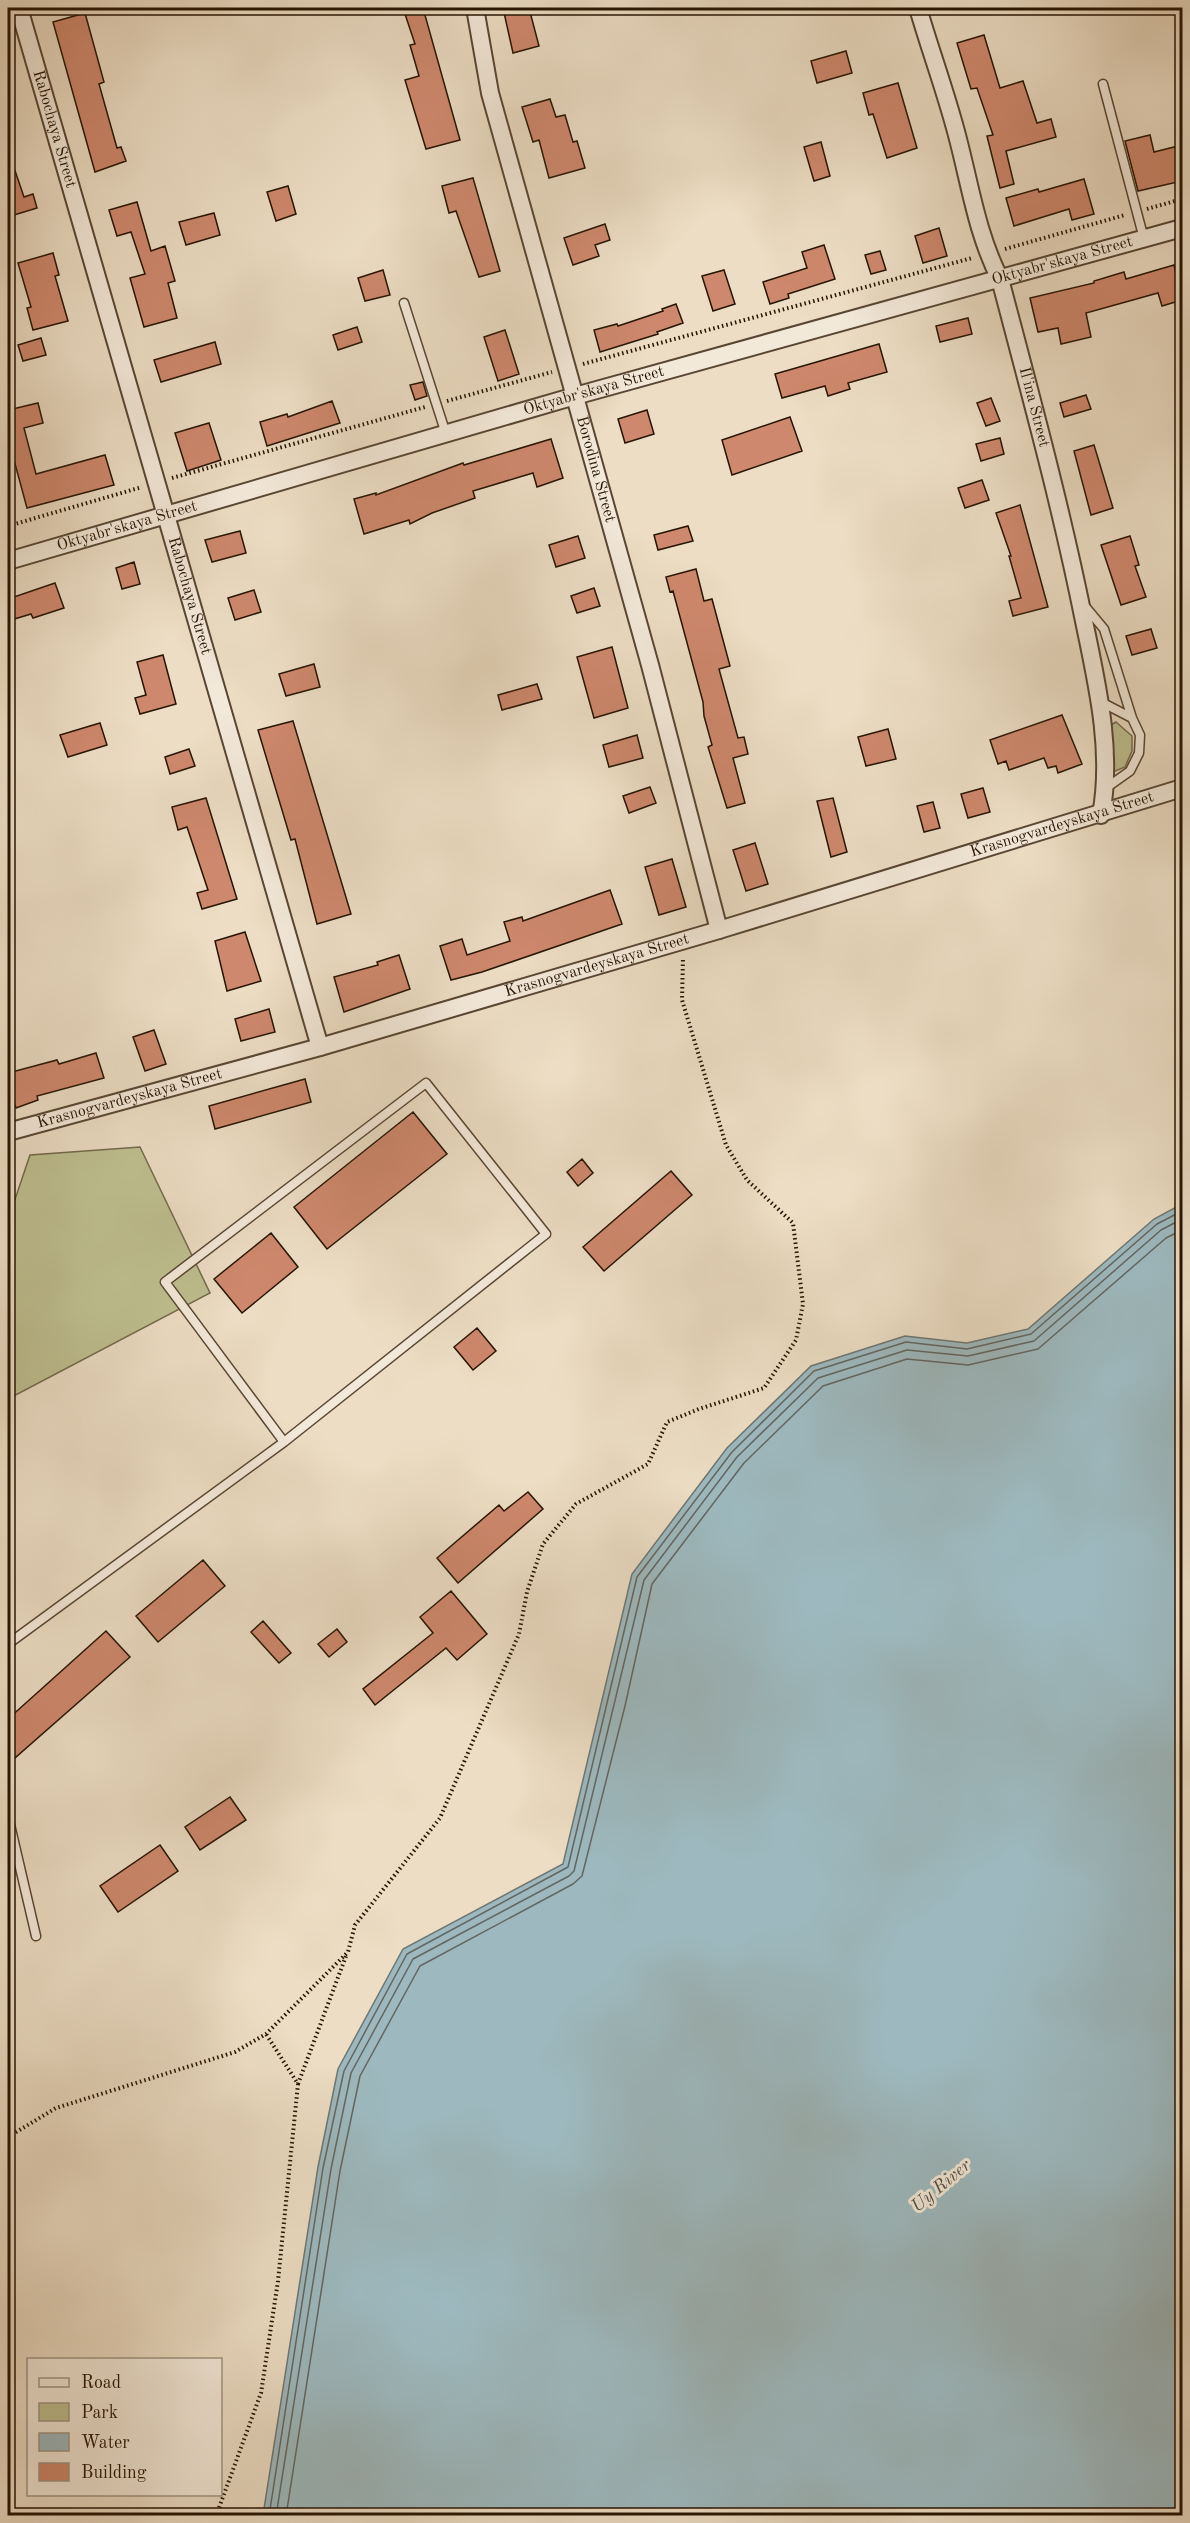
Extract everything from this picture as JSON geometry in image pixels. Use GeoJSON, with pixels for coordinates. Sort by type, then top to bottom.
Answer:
{"type":"FeatureCollection","features":[{"type":"Feature","properties":{"kind":"street","name":"Rabochaya Street"},"geometry":{"type":"LineString","coordinates":[[20,8],[320,1047]]}},
{"type":"Feature","properties":{"kind":"street","name":"Borodina Street"},"geometry":{"type":"LineString","coordinates":[[475,8],[490,93],[647,653],[719,930]]}},
{"type":"Feature","properties":{"kind":"street","name":"Il'ina Street"},"geometry":{"type":"LineString","coordinates":[[918,8],[959,142],[973,206],[987,254],[1000,279],[1068,539],[1101,702],[1106,788],[1101,815]]}},
{"type":"Feature","properties":{"kind":"street","name":"Oktyabr'skaya Street"},"geometry":{"type":"LineString","coordinates":[[8,561],[575,396],[1182,228]]}},
{"type":"Feature","properties":{"kind":"street","name":"Krasnogvardeyskaya Street"},"geometry":{"type":"LineString","coordinates":[[8,1132],[320,1047],[719,930],[1101,815],[1182,788]]}},
{"type":"Feature","properties":{"kind":"lane"},"geometry":{"type":"LineString","coordinates":[[1103,84],[1144,239]]}},
{"type":"Feature","properties":{"kind":"lane"},"geometry":{"type":"LineString","coordinates":[[404,303],[446,434]]}},
{"type":"Feature","properties":{"kind":"lane"},"geometry":{"type":"LineString","coordinates":[[1080,600],[1104,628],[1132,717],[1140,735],[1139,753],[1130,771],[1106,788]]}},
{"type":"Feature","properties":{"kind":"lane"},"geometry":{"type":"LineString","coordinates":[[1101,702],[1132,717]]}},
{"type":"Feature","properties":{"kind":"lane"},"geometry":{"type":"LineString","coordinates":[[8,1644],[284,1442],[546,1234],[426,1083],[165,1282],[284,1442]]}},
{"type":"Feature","properties":{"kind":"lane"},"geometry":{"type":"LineString","coordinates":[[8,1816],[36,1936]]}},
{"type":"Feature","properties":{"kind":"path"},"geometry":{"type":"LineString","coordinates":[[8,526],[437,404],[1182,199]]}},
{"type":"Feature","properties":{"kind":"path"},"geometry":{"type":"LineString","coordinates":[[216,2516],[261,2393],[278,2281],[298,2084],[348,1952],[355,1925],[440,1818],[519,1634],[527,1592],[543,1544],[576,1504],[648,1464],[667,1422],[764,1388],[796,1340],[803,1304],[793,1222],[747,1180],[726,1145],[682,1000],[683,940]]}},
{"type":"Feature","properties":{"kind":"path"},"geometry":{"type":"LineString","coordinates":[[8,2137],[56,2108],[235,2052],[266,2034],[348,1952]]}},
{"type":"Feature","properties":{"kind":"path"},"geometry":{"type":"LineString","coordinates":[[266,2034],[298,2084]]}},
{"type":"Feature","properties":{"kind":"green space"},"geometry":{"type":"Polygon","coordinates":[[[1116,722],[1132,736],[1132,751],[1125,767],[1111,773],[1109,726],[1116,722]]]}},
{"type":"Feature","properties":{"kind":"green space"},"geometry":{"type":"Polygon","coordinates":[[[140,1147],[210,1293],[8,1399],[8,1220],[30,1155],[140,1147]]]}},
{"type":"Feature","properties":{"kind":"water","name":"Uy River"},"geometry":{"type":"Polygon","coordinates":[[[1182,1204],[1182,2515],[263,2515],[318,2167],[338,2069],[403,1949],[563,1864],[632,1574],[727,1448],[811,1366],[905,1336],[967,1343],[1028,1329],[1154,1219],[1182,1204]]]}},
{"type":"Feature","properties":{"kind":"building"},"geometry":{"type":"Polygon","coordinates":[[[403,8],[423,8],[460,140],[426,149],[405,80],[419,76],[410,45],[415,44],[403,8]]]}},
{"type":"Feature","properties":{"kind":"building"},"geometry":{"type":"Polygon","coordinates":[[[503,8],[529,8],[539,46],[513,53],[503,8]]]}},
{"type":"Feature","properties":{"kind":"building"},"geometry":{"type":"Polygon","coordinates":[[[85,13],[104,82],[99,84],[117,148],[121,147],[126,161],[95,172],[53,22],[85,13]]]}},
{"type":"Feature","properties":{"kind":"building"},"geometry":{"type":"Polygon","coordinates":[[[984,35],[1000,88],[1023,81],[1037,123],[1051,119],[1056,137],[1006,151],[1014,184],[1000,188],[987,136],[993,135],[977,88],[971,89],[957,43],[984,35]]]}},
{"type":"Feature","properties":{"kind":"building"},"geometry":{"type":"Polygon","coordinates":[[[846,51],[852,73],[817,83],[811,61],[846,51]]]}},
{"type":"Feature","properties":{"kind":"building"},"geometry":{"type":"Polygon","coordinates":[[[898,83],[917,148],[887,158],[873,114],[869,115],[863,93],[898,83]]]}},
{"type":"Feature","properties":{"kind":"building"},"geometry":{"type":"Polygon","coordinates":[[[550,99],[556,117],[565,115],[573,142],[577,141],[585,168],[549,178],[539,140],[533,142],[522,107],[550,99]]]}},
{"type":"Feature","properties":{"kind":"building"},"geometry":{"type":"Polygon","coordinates":[[[1150,135],[1154,152],[1182,145],[1182,181],[1138,191],[1125,141],[1150,135]]]}},
{"type":"Feature","properties":{"kind":"building"},"geometry":{"type":"Polygon","coordinates":[[[821,142],[830,176],[814,181],[804,147],[821,142]]]}},
{"type":"Feature","properties":{"kind":"building"},"geometry":{"type":"Polygon","coordinates":[[[8,156],[10,156],[24,197],[33,194],[37,208],[14,215],[8,193],[8,156]]]}},
{"type":"Feature","properties":{"kind":"building"},"geometry":{"type":"Polygon","coordinates":[[[473,178],[500,271],[479,277],[456,211],[449,213],[442,186],[473,178]]]}},
{"type":"Feature","properties":{"kind":"building"},"geometry":{"type":"Polygon","coordinates":[[[1084,179],[1094,214],[1072,220],[1069,209],[1014,226],[1006,198],[1038,189],[1039,192],[1084,179]]]}},
{"type":"Feature","properties":{"kind":"building"},"geometry":{"type":"Polygon","coordinates":[[[288,186],[296,214],[276,221],[267,192],[288,186]]]}},
{"type":"Feature","properties":{"kind":"building"},"geometry":{"type":"Polygon","coordinates":[[[137,202],[151,251],[165,246],[175,281],[168,283],[177,318],[144,327],[130,278],[145,274],[131,232],[117,236],[109,210],[137,202]]]}},
{"type":"Feature","properties":{"kind":"building"},"geometry":{"type":"Polygon","coordinates":[[[214,213],[220,235],[186,245],[179,222],[214,213]]]}},
{"type":"Feature","properties":{"kind":"building"},"geometry":{"type":"Polygon","coordinates":[[[605,224],[610,240],[595,245],[599,256],[573,265],[564,238],[605,224]]]}},
{"type":"Feature","properties":{"kind":"building"},"geometry":{"type":"Polygon","coordinates":[[[939,228],[947,256],[923,263],[915,236],[939,228]]]}},
{"type":"Feature","properties":{"kind":"building"},"geometry":{"type":"Polygon","coordinates":[[[824,245],[835,279],[788,294],[789,298],[770,304],[763,282],[807,268],[802,252],[824,245]]]}},
{"type":"Feature","properties":{"kind":"building"},"geometry":{"type":"Polygon","coordinates":[[[880,251],[886,270],[871,274],[865,255],[880,251]]]}},
{"type":"Feature","properties":{"kind":"building"},"geometry":{"type":"Polygon","coordinates":[[[53,253],[59,275],[55,276],[68,321],[33,330],[27,308],[31,307],[18,263],[53,253]]]}},
{"type":"Feature","properties":{"kind":"building"},"geometry":{"type":"Polygon","coordinates":[[[1174,265],[1182,300],[1162,306],[1158,293],[1086,313],[1091,337],[1061,344],[1058,328],[1038,332],[1030,298],[1094,283],[1094,281],[1124,272],[1126,279],[1174,265]]]}},
{"type":"Feature","properties":{"kind":"building"},"geometry":{"type":"Polygon","coordinates":[[[383,270],[390,295],[365,301],[358,278],[383,270]]]}},
{"type":"Feature","properties":{"kind":"building"},"geometry":{"type":"Polygon","coordinates":[[[724,270],[735,304],[713,311],[702,276],[724,270]]]}},
{"type":"Feature","properties":{"kind":"building"},"geometry":{"type":"Polygon","coordinates":[[[676,304],[683,323],[657,332],[658,334],[600,352],[594,330],[617,324],[618,326],[663,311],[662,309],[676,304]]]}},
{"type":"Feature","properties":{"kind":"building"},"geometry":{"type":"Polygon","coordinates":[[[968,318],[972,334],[940,342],[936,326],[968,318]]]}},
{"type":"Feature","properties":{"kind":"building"},"geometry":{"type":"Polygon","coordinates":[[[357,327],[362,342],[338,350],[333,335],[357,327]]]}},
{"type":"Feature","properties":{"kind":"building"},"geometry":{"type":"Polygon","coordinates":[[[505,330],[519,374],[498,381],[484,337],[505,330]]]}},
{"type":"Feature","properties":{"kind":"building"},"geometry":{"type":"Polygon","coordinates":[[[41,338],[46,355],[23,361],[18,345],[41,338]]]}},
{"type":"Feature","properties":{"kind":"building"},"geometry":{"type":"Polygon","coordinates":[[[215,342],[221,364],[161,382],[154,360],[215,342]]]}},
{"type":"Feature","properties":{"kind":"building"},"geometry":{"type":"Polygon","coordinates":[[[879,344],[887,372],[848,383],[850,389],[828,396],[825,386],[782,398],[775,374],[879,344]]]}},
{"type":"Feature","properties":{"kind":"building"},"geometry":{"type":"Polygon","coordinates":[[[423,382],[427,396],[415,400],[410,385],[423,382]]]}},
{"type":"Feature","properties":{"kind":"building"},"geometry":{"type":"Polygon","coordinates":[[[1086,395],[1091,409],[1064,417],[1060,403],[1086,395]]]}},
{"type":"Feature","properties":{"kind":"building"},"geometry":{"type":"Polygon","coordinates":[[[991,398],[1000,421],[986,426],[977,403],[991,398]]]}},
{"type":"Feature","properties":{"kind":"building"},"geometry":{"type":"Polygon","coordinates":[[[332,401],[340,423],[267,446],[260,422],[287,414],[288,417],[332,401]]]}},
{"type":"Feature","properties":{"kind":"building"},"geometry":{"type":"Polygon","coordinates":[[[38,403],[43,423],[24,428],[36,474],[105,455],[114,485],[27,508],[8,438],[8,410],[38,403]]]}},
{"type":"Feature","properties":{"kind":"building"},"geometry":{"type":"Polygon","coordinates":[[[647,410],[654,434],[625,443],[618,419],[647,410]]]}},
{"type":"Feature","properties":{"kind":"building"},"geometry":{"type":"Polygon","coordinates":[[[790,417],[802,451],[732,475],[722,440],[790,417]]]}},
{"type":"Feature","properties":{"kind":"building"},"geometry":{"type":"Polygon","coordinates":[[[209,423],[221,460],[187,471],[175,433],[209,423]]]}},
{"type":"Feature","properties":{"kind":"building"},"geometry":{"type":"Polygon","coordinates":[[[1000,438],[1004,454],[981,461],[976,444],[1000,438]]]}},
{"type":"Feature","properties":{"kind":"building"},"geometry":{"type":"Polygon","coordinates":[[[551,439],[563,478],[537,487],[533,473],[473,491],[475,498],[432,513],[410,524],[409,520],[364,534],[354,499],[376,493],[376,495],[463,463],[464,465],[551,439]]]}},
{"type":"Feature","properties":{"kind":"building"},"geometry":{"type":"Polygon","coordinates":[[[1094,445],[1113,508],[1091,515],[1074,451],[1094,445]]]}},
{"type":"Feature","properties":{"kind":"building"},"geometry":{"type":"Polygon","coordinates":[[[982,480],[989,500],[965,508],[958,488],[982,480]]]}},
{"type":"Feature","properties":{"kind":"building"},"geometry":{"type":"Polygon","coordinates":[[[1020,505],[1048,607],[1013,616],[1009,601],[1021,598],[1009,556],[1011,556],[996,513],[1020,505]]]}},
{"type":"Feature","properties":{"kind":"building"},"geometry":{"type":"Polygon","coordinates":[[[688,526],[693,541],[658,550],[654,535],[688,526]]]}},
{"type":"Feature","properties":{"kind":"building"},"geometry":{"type":"Polygon","coordinates":[[[240,531],[246,553],[212,562],[205,540],[240,531]]]}},
{"type":"Feature","properties":{"kind":"building"},"geometry":{"type":"Polygon","coordinates":[[[578,536],[585,558],[556,567],[549,545],[578,536]]]}},
{"type":"Feature","properties":{"kind":"building"},"geometry":{"type":"Polygon","coordinates":[[[1130,536],[1139,565],[1135,566],[1146,597],[1121,605],[1101,545],[1130,536]]]}},
{"type":"Feature","properties":{"kind":"building"},"geometry":{"type":"Polygon","coordinates":[[[134,562],[140,584],[122,589],[116,568],[134,562]]]}},
{"type":"Feature","properties":{"kind":"building"},"geometry":{"type":"Polygon","coordinates":[[[696,569],[704,601],[712,599],[730,666],[719,669],[738,738],[744,737],[748,754],[733,758],[745,803],[727,808],[708,747],[712,745],[704,716],[703,702],[673,591],[670,592],[666,577],[696,569]]]}},
{"type":"Feature","properties":{"kind":"building"},"geometry":{"type":"Polygon","coordinates":[[[55,583],[64,608],[33,618],[31,614],[8,621],[8,599],[55,583]]]}},
{"type":"Feature","properties":{"kind":"building"},"geometry":{"type":"Polygon","coordinates":[[[594,588],[600,606],[577,613],[571,596],[594,588]]]}},
{"type":"Feature","properties":{"kind":"building"},"geometry":{"type":"Polygon","coordinates":[[[254,590],[261,612],[235,620],[228,598],[254,590]]]}},
{"type":"Feature","properties":{"kind":"building"},"geometry":{"type":"Polygon","coordinates":[[[1151,629],[1157,648],[1132,655],[1126,636],[1151,629]]]}},
{"type":"Feature","properties":{"kind":"building"},"geometry":{"type":"Polygon","coordinates":[[[612,647],[628,708],[594,718],[577,657],[612,647]]]}},
{"type":"Feature","properties":{"kind":"building"},"geometry":{"type":"Polygon","coordinates":[[[163,655],[176,704],[140,714],[135,698],[146,695],[137,662],[163,655]]]}},
{"type":"Feature","properties":{"kind":"building"},"geometry":{"type":"Polygon","coordinates":[[[314,664],[320,687],[286,696],[279,674],[314,664]]]}},
{"type":"Feature","properties":{"kind":"building"},"geometry":{"type":"Polygon","coordinates":[[[537,684],[542,699],[502,710],[498,695],[537,684]]]}},
{"type":"Feature","properties":{"kind":"building"},"geometry":{"type":"Polygon","coordinates":[[[1062,715],[1082,764],[1058,773],[1056,766],[1048,768],[1044,758],[1009,770],[1006,761],[998,764],[990,740],[1062,715]]]}},
{"type":"Feature","properties":{"kind":"building"},"geometry":{"type":"Polygon","coordinates":[[[293,721],[351,914],[317,924],[295,839],[291,840],[258,730],[293,721]]]}},
{"type":"Feature","properties":{"kind":"building"},"geometry":{"type":"Polygon","coordinates":[[[100,723],[107,745],[68,757],[60,735],[100,723]]]}},
{"type":"Feature","properties":{"kind":"building"},"geometry":{"type":"Polygon","coordinates":[[[888,729],[896,759],[866,766],[858,737],[888,729]]]}},
{"type":"Feature","properties":{"kind":"building"},"geometry":{"type":"Polygon","coordinates":[[[637,735],[643,758],[609,767],[603,745],[637,735]]]}},
{"type":"Feature","properties":{"kind":"building"},"geometry":{"type":"Polygon","coordinates":[[[189,749],[195,766],[170,774],[165,757],[189,749]]]}},
{"type":"Feature","properties":{"kind":"building"},"geometry":{"type":"Polygon","coordinates":[[[650,787],[656,803],[629,813],[623,796],[650,787]]]}},
{"type":"Feature","properties":{"kind":"building"},"geometry":{"type":"Polygon","coordinates":[[[983,788],[990,812],[968,818],[961,794],[983,788]]]}},
{"type":"Feature","properties":{"kind":"building"},"geometry":{"type":"Polygon","coordinates":[[[206,798],[237,899],[202,909],[197,893],[208,890],[187,827],[178,830],[172,807],[206,798]]]}},
{"type":"Feature","properties":{"kind":"building"},"geometry":{"type":"Polygon","coordinates":[[[833,798],[847,852],[831,857],[817,801],[833,798]]]}},
{"type":"Feature","properties":{"kind":"building"},"geometry":{"type":"Polygon","coordinates":[[[933,802],[940,828],[924,832],[917,806],[933,802]]]}},
{"type":"Feature","properties":{"kind":"building"},"geometry":{"type":"Polygon","coordinates":[[[755,843],[768,884],[746,891],[733,850],[755,843]]]}},
{"type":"Feature","properties":{"kind":"building"},"geometry":{"type":"Polygon","coordinates":[[[672,859],[686,907],[659,915],[645,867],[672,859]]]}},
{"type":"Feature","properties":{"kind":"building"},"geometry":{"type":"Polygon","coordinates":[[[610,890],[622,924],[482,972],[451,980],[440,946],[462,939],[467,955],[510,941],[504,922],[522,917],[523,921],[610,890]]]}},
{"type":"Feature","properties":{"kind":"building"},"geometry":{"type":"Polygon","coordinates":[[[245,932],[261,981],[227,991],[215,941],[245,932]]]}},
{"type":"Feature","properties":{"kind":"building"},"geometry":{"type":"Polygon","coordinates":[[[399,955],[410,989],[344,1012],[334,977],[378,965],[377,962],[399,955]]]}},
{"type":"Feature","properties":{"kind":"building"},"geometry":{"type":"Polygon","coordinates":[[[269,1009],[275,1032],[241,1041],[235,1019],[269,1009]]]}},
{"type":"Feature","properties":{"kind":"building"},"geometry":{"type":"Polygon","coordinates":[[[154,1030],[166,1064],[145,1071],[133,1037],[154,1030]]]}},
{"type":"Feature","properties":{"kind":"building"},"geometry":{"type":"Polygon","coordinates":[[[96,1053],[104,1078],[37,1096],[38,1100],[16,1108],[8,1083],[8,1073],[57,1060],[59,1064],[96,1053]]]}},
{"type":"Feature","properties":{"kind":"building"},"geometry":{"type":"Polygon","coordinates":[[[305,1079],[311,1102],[215,1129],[209,1106],[305,1079]]]}},
{"type":"Feature","properties":{"kind":"building"},"geometry":{"type":"Polygon","coordinates":[[[413,1112],[447,1154],[327,1249],[294,1207],[413,1112]]]}},
{"type":"Feature","properties":{"kind":"building"},"geometry":{"type":"Polygon","coordinates":[[[582,1159],[593,1173],[578,1186],[567,1172],[582,1159]]]}},
{"type":"Feature","properties":{"kind":"building"},"geometry":{"type":"Polygon","coordinates":[[[671,1171],[692,1195],[604,1271],[583,1247],[671,1171]]]}},
{"type":"Feature","properties":{"kind":"building"},"geometry":{"type":"Polygon","coordinates":[[[271,1233],[298,1267],[242,1313],[214,1279],[271,1233]]]}},
{"type":"Feature","properties":{"kind":"building"},"geometry":{"type":"Polygon","coordinates":[[[477,1328],[496,1351],[473,1370],[454,1347],[477,1328]]]}},
{"type":"Feature","properties":{"kind":"building"},"geometry":{"type":"Polygon","coordinates":[[[528,1492],[543,1509],[458,1583],[437,1558],[499,1505],[504,1511],[528,1492]]]}},
{"type":"Feature","properties":{"kind":"building"},"geometry":{"type":"Polygon","coordinates":[[[203,1560],[225,1586],[158,1642],[136,1616],[203,1560]]]}},
{"type":"Feature","properties":{"kind":"building"},"geometry":{"type":"Polygon","coordinates":[[[451,1591],[487,1634],[457,1660],[446,1648],[375,1705],[363,1689],[433,1633],[420,1617],[451,1591]]]}},
{"type":"Feature","properties":{"kind":"building"},"geometry":{"type":"Polygon","coordinates":[[[263,1621],[291,1653],[279,1663],[251,1632],[263,1621]]]}},
{"type":"Feature","properties":{"kind":"building"},"geometry":{"type":"Polygon","coordinates":[[[337,1629],[347,1642],[329,1657],[318,1644],[337,1629]]]}},
{"type":"Feature","properties":{"kind":"building"},"geometry":{"type":"Polygon","coordinates":[[[106,1631],[130,1657],[8,1764],[8,1719],[106,1631]]]}},
{"type":"Feature","properties":{"kind":"building"},"geometry":{"type":"Polygon","coordinates":[[[230,1797],[246,1820],[200,1850],[185,1827],[230,1797]]]}},
{"type":"Feature","properties":{"kind":"building"},"geometry":{"type":"Polygon","coordinates":[[[160,1845],[178,1871],[118,1912],[100,1886],[160,1845]]]}}]}
